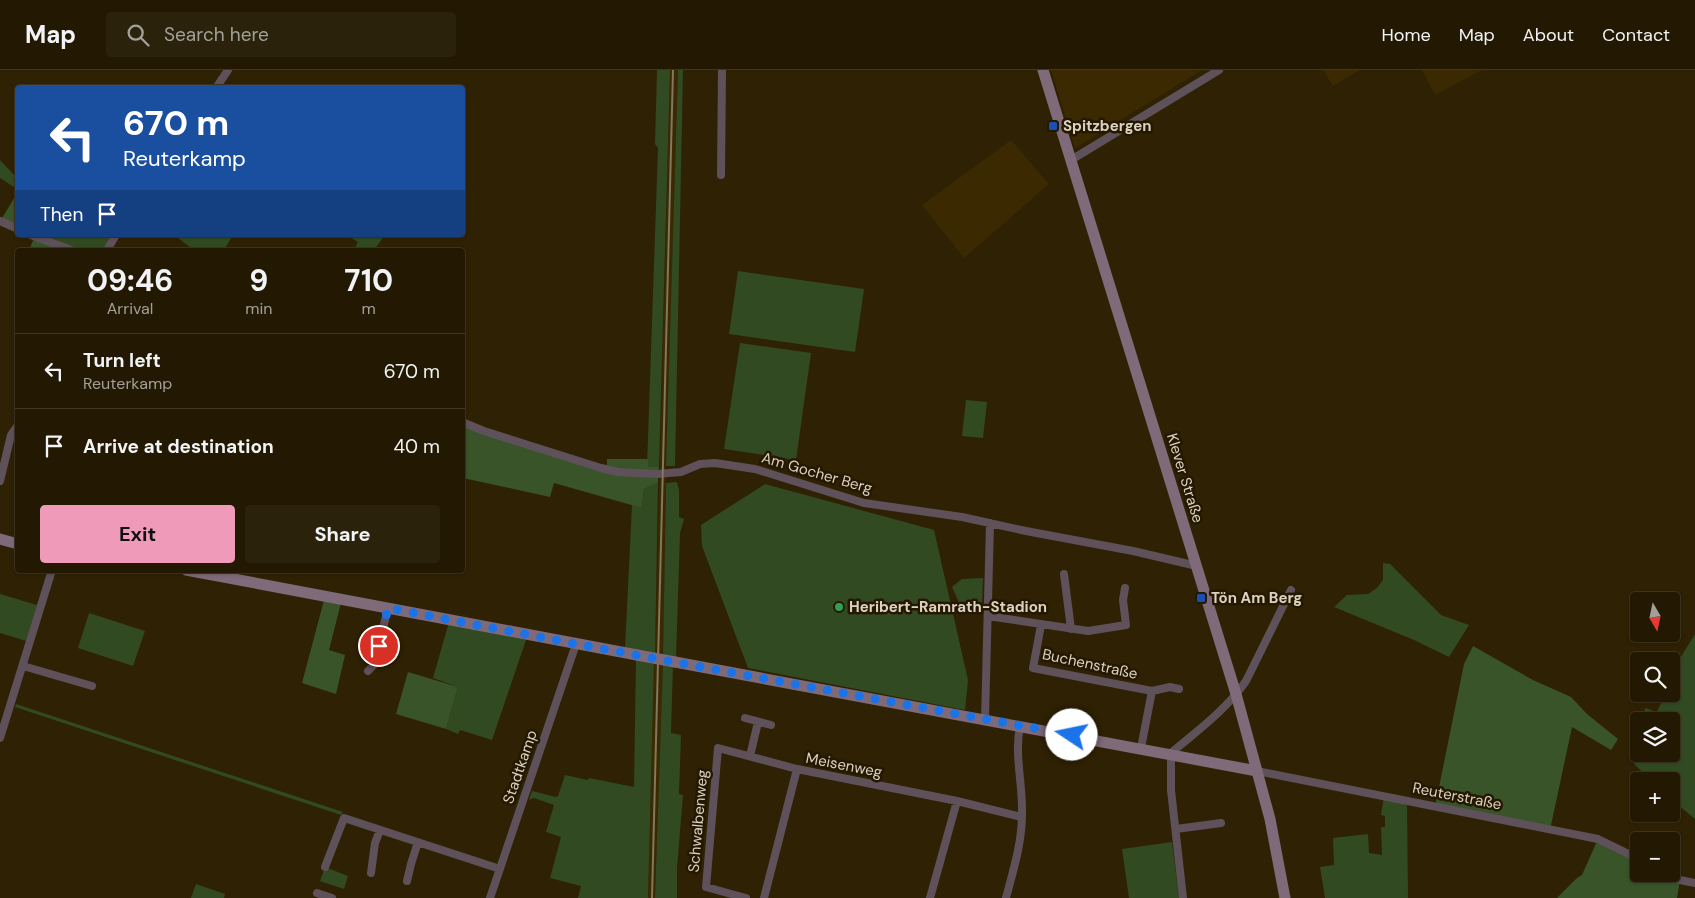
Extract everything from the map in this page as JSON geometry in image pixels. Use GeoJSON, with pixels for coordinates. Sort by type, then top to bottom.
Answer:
{"type":"FeatureCollection","features":[{"type":"Feature","properties":{"kind":"street"},"geometry":{"type":"LineString","coordinates":[[218,85],[228,70]]}},
{"type":"Feature","properties":{"kind":"street"},"geometry":{"type":"LineString","coordinates":[[721,175],[722,70]]}},
{"type":"Feature","properties":{"kind":"street","name":"Klever Straße"},"geometry":{"type":"LineString","coordinates":[[1043,70],[1261,771],[1285,898]]}},
{"type":"Feature","properties":{"kind":"street"},"geometry":{"type":"LineString","coordinates":[[1071,160],[1219,70]]}},
{"type":"Feature","properties":{"kind":"street"},"geometry":{"type":"LineString","coordinates":[[0,221],[15,228]]}},
{"type":"Feature","properties":{"kind":"street"},"geometry":{"type":"LineString","coordinates":[[35,237],[66,248]]}},
{"type":"Feature","properties":{"kind":"street"},"geometry":{"type":"LineString","coordinates":[[108,248],[115,237]]}},
{"type":"Feature","properties":{"kind":"street","name":"Am Gocher Berg"},"geometry":{"type":"LineString","coordinates":[[465,423],[522,444],[618,472],[657,474],[681,472],[700,464],[715,463],[755,469],[864,503],[962,517],[1133,551],[1197,566]]}},
{"type":"Feature","properties":{"kind":"street"},"geometry":{"type":"LineString","coordinates":[[0,481],[11,435],[15,429]]}},
{"type":"Feature","properties":{"kind":"street"},"geometry":{"type":"LineString","coordinates":[[985,719],[990,523]]}},
{"type":"Feature","properties":{"kind":"street"},"geometry":{"type":"LineString","coordinates":[[0,539],[15,543]]}},
{"type":"Feature","properties":{"kind":"street"},"geometry":{"type":"LineString","coordinates":[[0,738],[51,573]]}},
{"type":"Feature","properties":{"kind":"street","name":"Reuterstraße"},"geometry":{"type":"LineString","coordinates":[[202,573],[1171,753],[1598,839],[1630,855]]}},
{"type":"Feature","properties":{"kind":"street"},"geometry":{"type":"LineString","coordinates":[[1064,574],[1071,629]]}},
{"type":"Feature","properties":{"kind":"street"},"geometry":{"type":"LineString","coordinates":[[988,616],[1088,631],[1126,625],[1123,600],[1125,588]]}},
{"type":"Feature","properties":{"kind":"street"},"geometry":{"type":"LineString","coordinates":[[1183,898],[1171,790],[1171,753],[1236,694],[1246,681],[1291,590]]}},
{"type":"Feature","properties":{"kind":"street"},"geometry":{"type":"LineString","coordinates":[[368,671],[374,665],[388,608]]}},
{"type":"Feature","properties":{"kind":"street","name":"Buchenstraße"},"geometry":{"type":"LineString","coordinates":[[1041,625],[1033,668],[1152,691],[1170,687],[1179,688]]}},
{"type":"Feature","properties":{"kind":"street","name":"Stadtkamp"},"geometry":{"type":"LineString","coordinates":[[490,898],[576,644]]}},
{"type":"Feature","properties":{"kind":"street"},"geometry":{"type":"LineString","coordinates":[[23,666],[92,686]]}},
{"type":"Feature","properties":{"kind":"street","name":"Buchenstraße"},"geometry":{"type":"LineString","coordinates":[[1141,748],[1152,691]]}},
{"type":"Feature","properties":{"kind":"street"},"geometry":{"type":"LineString","coordinates":[[745,718],[771,725]]}},
{"type":"Feature","properties":{"kind":"street"},"geometry":{"type":"LineString","coordinates":[[750,756],[758,722]]}},
{"type":"Feature","properties":{"kind":"street"},"geometry":{"type":"LineString","coordinates":[[1006,898],[1020,845],[1022,817],[1017,741],[1020,726]]}},
{"type":"Feature","properties":{"kind":"street","name":"Schwalbenweg"},"geometry":{"type":"LineString","coordinates":[[746,898],[706,888],[718,748],[797,769]]}},
{"type":"Feature","properties":{"kind":"street","name":"Meisenweg"},"geometry":{"type":"LineString","coordinates":[[764,898],[797,769],[957,801],[1022,817]]}},
{"type":"Feature","properties":{"kind":"street"},"geometry":{"type":"LineString","coordinates":[[930,898],[957,801]]}},
{"type":"Feature","properties":{"kind":"street"},"geometry":{"type":"LineString","coordinates":[[325,867],[344,818],[500,869]]}},
{"type":"Feature","properties":{"kind":"street"},"geometry":{"type":"LineString","coordinates":[[1176,828],[1221,823]]}},
{"type":"Feature","properties":{"kind":"street"},"geometry":{"type":"LineString","coordinates":[[371,873],[375,843],[380,830]]}},
{"type":"Feature","properties":{"kind":"street"},"geometry":{"type":"LineString","coordinates":[[407,881],[418,842]]}},
{"type":"Feature","properties":{"kind":"street"},"geometry":{"type":"LineString","coordinates":[[1680,880],[1695,883]]}},
{"type":"Feature","properties":{"kind":"street"},"geometry":{"type":"LineString","coordinates":[[316,893],[332,898]]}},
{"type":"Feature","properties":{"kind":"shaded area"},"geometry":{"type":"Polygon","coordinates":[[[670,70],[678,70],[666,472],[663,656],[655,654],[670,70]]]}},
{"type":"Feature","properties":{"kind":"shaded area"},"geometry":{"type":"Polygon","coordinates":[[[1051,70],[1202,70],[1075,148],[1051,70]]]}},
{"type":"Feature","properties":{"kind":"shaded area"},"geometry":{"type":"Polygon","coordinates":[[[1323,70],[1360,70],[1333,86],[1323,70]]]}},
{"type":"Feature","properties":{"kind":"shaded area"},"geometry":{"type":"Polygon","coordinates":[[[1422,70],[1482,70],[1435,95],[1422,70]]]}},
{"type":"Feature","properties":{"kind":"shaded area"},"geometry":{"type":"Polygon","coordinates":[[[1011,140],[1049,184],[964,258],[922,205],[1011,140]]]}},
{"type":"Feature","properties":{"kind":"shaded area"},"geometry":{"type":"Polygon","coordinates":[[[654,661],[663,663],[655,898],[648,898],[654,661]]]}},
{"type":"Feature","properties":{"kind":"green space"},"geometry":{"type":"Polygon","coordinates":[[[657,70],[670,70],[659,467],[647,467],[658,148],[655,144],[657,70]]]}},
{"type":"Feature","properties":{"kind":"green space"},"geometry":{"type":"Polygon","coordinates":[[[678,70],[683,70],[675,466],[666,466],[678,70]]]}},
{"type":"Feature","properties":{"kind":"green space"},"geometry":{"type":"Polygon","coordinates":[[[0,160],[15,176],[15,188],[0,178],[0,160]]]}},
{"type":"Feature","properties":{"kind":"green space"},"geometry":{"type":"Polygon","coordinates":[[[15,196],[15,226],[1,220],[15,196]]]}},
{"type":"Feature","properties":{"kind":"green space"},"geometry":{"type":"Polygon","coordinates":[[[44,237],[106,237],[111,239],[106,248],[74,248],[44,237]]]}},
{"type":"Feature","properties":{"kind":"green space"},"geometry":{"type":"Polygon","coordinates":[[[177,237],[232,237],[225,248],[191,248],[177,237]]]}},
{"type":"Feature","properties":{"kind":"green space"},"geometry":{"type":"Polygon","coordinates":[[[349,237],[384,237],[375,248],[355,248],[358,242],[349,237]]]}},
{"type":"Feature","properties":{"kind":"green space"},"geometry":{"type":"Polygon","coordinates":[[[34,238],[60,248],[30,248],[34,238]]]}},
{"type":"Feature","properties":{"kind":"green space"},"geometry":{"type":"Polygon","coordinates":[[[738,271],[864,289],[855,352],[729,334],[738,271]]]}},
{"type":"Feature","properties":{"kind":"green space"},"geometry":{"type":"Polygon","coordinates":[[[740,343],[811,353],[796,460],[724,449],[740,343]]]}},
{"type":"Feature","properties":{"kind":"green space"},"geometry":{"type":"Polygon","coordinates":[[[966,400],[987,402],[983,438],[962,436],[966,400]]]}},
{"type":"Feature","properties":{"kind":"green space"},"geometry":{"type":"Polygon","coordinates":[[[465,424],[607,472],[658,475],[658,483],[644,489],[642,508],[554,483],[550,497],[465,478],[465,424]]]}},
{"type":"Feature","properties":{"kind":"green space"},"geometry":{"type":"Polygon","coordinates":[[[607,459],[648,459],[648,467],[659,467],[658,472],[607,468],[607,459]]]}},
{"type":"Feature","properties":{"kind":"green space"},"geometry":{"type":"Polygon","coordinates":[[[677,482],[679,490],[679,517],[684,519],[680,533],[676,658],[663,656],[666,483],[677,482]]]}},
{"type":"Feature","properties":{"kind":"green space"},"geometry":{"type":"Polygon","coordinates":[[[658,483],[655,654],[625,648],[632,505],[642,508],[644,489],[658,483]]]}},
{"type":"Feature","properties":{"kind":"green space","name":"Heribert-Ramrath-Stadion"},"geometry":{"type":"Polygon","coordinates":[[[765,484],[934,530],[968,680],[965,710],[748,668],[702,546],[701,525],[765,484]]]}},
{"type":"Feature","properties":{"kind":"green space"},"geometry":{"type":"Polygon","coordinates":[[[1383,563],[1390,564],[1441,615],[1469,625],[1449,657],[1414,640],[1334,607],[1347,595],[1368,594],[1377,588],[1383,580],[1383,563]]]}},
{"type":"Feature","properties":{"kind":"green space"},"geometry":{"type":"Polygon","coordinates":[[[983,578],[982,604],[961,607],[952,587],[962,579],[983,578]]]}},
{"type":"Feature","properties":{"kind":"green space"},"geometry":{"type":"Polygon","coordinates":[[[0,594],[37,605],[26,641],[0,633],[0,594]]]}},
{"type":"Feature","properties":{"kind":"green space"},"geometry":{"type":"Polygon","coordinates":[[[324,600],[341,603],[329,650],[345,655],[336,694],[302,683],[324,600]]]}},
{"type":"Feature","properties":{"kind":"green space"},"geometry":{"type":"Polygon","coordinates":[[[89,613],[145,631],[133,666],[78,648],[89,613]]]}},
{"type":"Feature","properties":{"kind":"green space"},"geometry":{"type":"Polygon","coordinates":[[[449,622],[527,637],[492,740],[460,730],[458,734],[446,729],[458,687],[433,678],[449,622]]]}},
{"type":"Feature","properties":{"kind":"green space"},"geometry":{"type":"Polygon","coordinates":[[[1695,634],[1695,819],[1680,806],[1680,772],[1642,772],[1634,764],[1635,762],[1680,762],[1680,712],[1657,712],[1661,702],[1680,702],[1680,659],[1695,634]]]}},
{"type":"Feature","properties":{"kind":"green space"},"geometry":{"type":"Polygon","coordinates":[[[1473,646],[1533,680],[1571,697],[1587,714],[1618,739],[1611,750],[1572,727],[1550,830],[1435,807],[1464,664],[1473,646]]]}},
{"type":"Feature","properties":{"kind":"green space"},"geometry":{"type":"Polygon","coordinates":[[[636,658],[654,661],[648,898],[578,898],[581,886],[550,878],[561,837],[546,832],[554,805],[534,798],[529,800],[532,791],[558,796],[565,775],[634,787],[636,658]]]}},
{"type":"Feature","properties":{"kind":"green space"},"geometry":{"type":"Polygon","coordinates":[[[663,663],[673,664],[671,733],[681,735],[679,794],[683,795],[677,868],[677,898],[655,898],[663,663]]]}},
{"type":"Feature","properties":{"kind":"green space"},"geometry":{"type":"Polygon","coordinates":[[[408,672],[458,687],[446,729],[396,714],[408,672]]]}},
{"type":"Feature","properties":{"kind":"green space"},"geometry":{"type":"Polygon","coordinates":[[[16,704],[343,812],[341,815],[15,707],[16,704]]]}},
{"type":"Feature","properties":{"kind":"green space"},"geometry":{"type":"Polygon","coordinates":[[[1645,708],[1657,712],[1644,712],[1645,708]]]}},
{"type":"Feature","properties":{"kind":"green space"},"geometry":{"type":"Polygon","coordinates":[[[1384,796],[1407,801],[1408,898],[1325,898],[1320,867],[1334,865],[1333,838],[1368,834],[1369,853],[1382,855],[1381,827],[1385,827],[1385,816],[1381,815],[1384,796]]]}},
{"type":"Feature","properties":{"kind":"green space"},"geometry":{"type":"Polygon","coordinates":[[[1598,839],[1630,855],[1630,882],[1680,882],[1677,898],[1557,898],[1582,875],[1598,839]]]}},
{"type":"Feature","properties":{"kind":"green space"},"geometry":{"type":"Polygon","coordinates":[[[1172,842],[1179,898],[1129,898],[1122,849],[1172,842]]]}},
{"type":"Feature","properties":{"kind":"green space"},"geometry":{"type":"Polygon","coordinates":[[[325,867],[348,876],[344,889],[320,881],[325,867]]]}},
{"type":"Feature","properties":{"kind":"green space"},"geometry":{"type":"Polygon","coordinates":[[[196,884],[225,894],[224,898],[191,898],[196,884]]]}},
{"type":"Feature","properties":{"kind":"railway"},"geometry":{"type":"LineString","coordinates":[[652,898],[673,70]]}},
{"type":"Feature","properties":{"kind":"place","name":"Spitzbergen"},"geometry":{"type":"Point","coordinates":[1053,126]}},
{"type":"Feature","properties":{"kind":"place","name":"Tön Am Berg"},"geometry":{"type":"Point","coordinates":[1201,598]}},
{"type":"Feature","properties":{"kind":"place","name":"Heribert-Ramrath-Stadion"},"geometry":{"type":"Point","coordinates":[839,607]}},
{"type":"Feature","properties":{"kind":"route"},"geometry":{"type":"LineString","coordinates":[[379,646],[388,608],[1072,735]]}}]}
